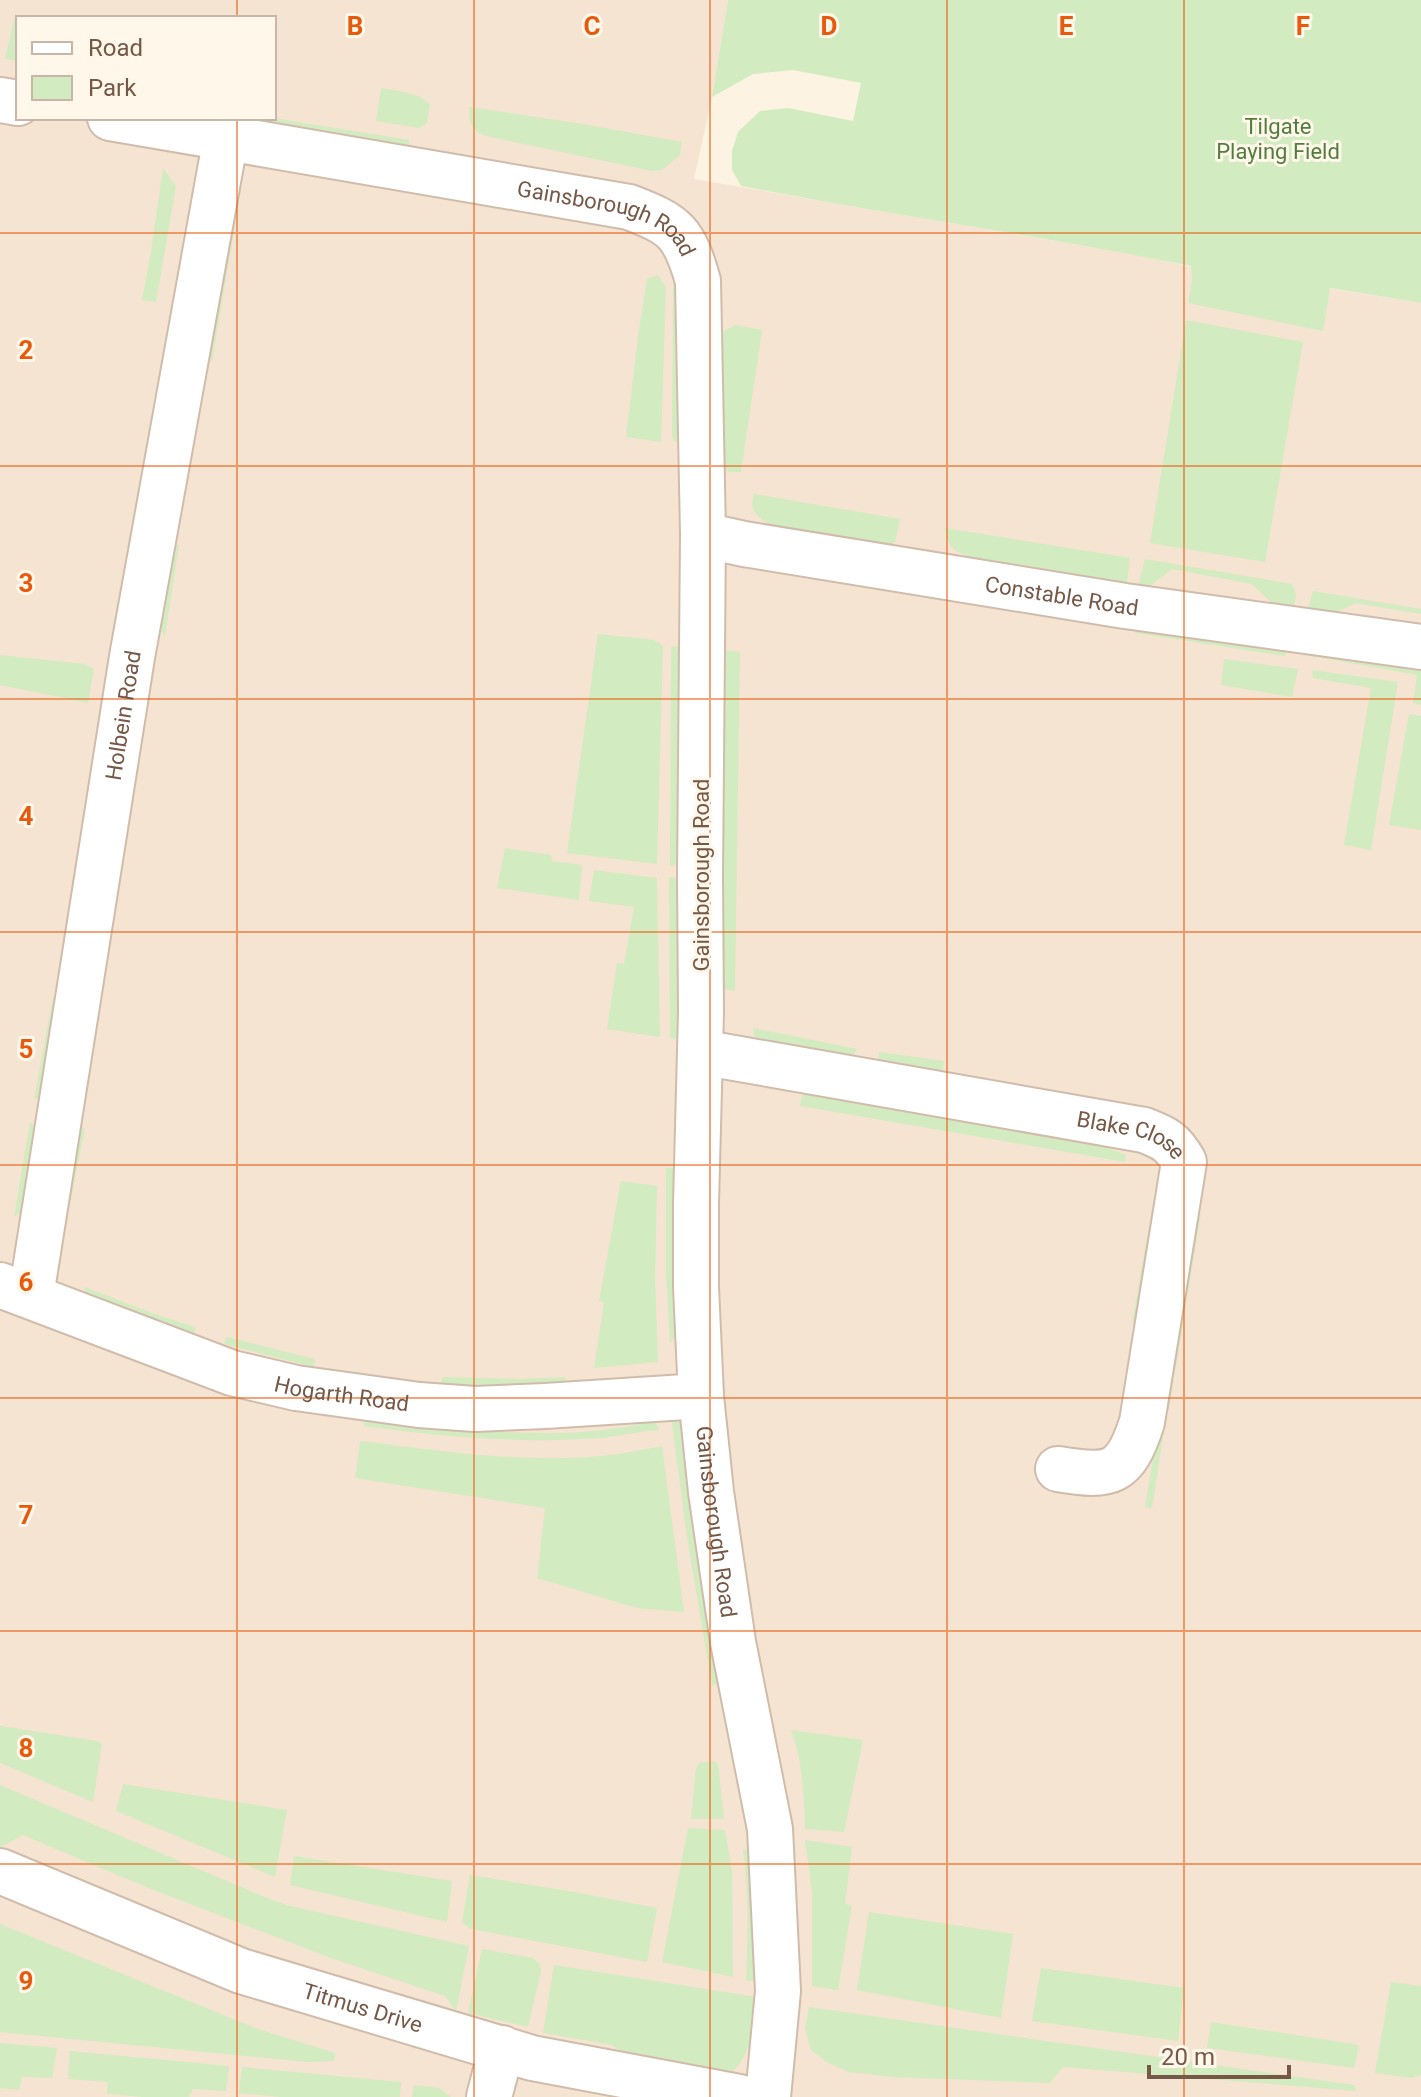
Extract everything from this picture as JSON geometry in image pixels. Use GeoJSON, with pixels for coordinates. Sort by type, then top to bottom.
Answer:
{"type":"FeatureCollection","features":[{"type":"Feature","properties":{"kind":"street","name":"Gainsborough Road"},"geometry":{"type":"LineString","coordinates":[[122,120],[629,207],[655,217],[680,235],[691,255],[698,281],[703,535],[696,1287],[701,1396],[711,1492],[733,1642],[770,1829],[778,1991],[768,2097]]}},
{"type":"Feature","properties":{"kind":"street","name":"Holbein Road"},"geometry":{"type":"LineString","coordinates":[[15,1291],[226,137]]}},
{"type":"Feature","properties":{"kind":"street","name":"Constable Road"},"geometry":{"type":"LineString","coordinates":[[703,535],[1125,606],[1421,647]]}},
{"type":"Feature","properties":{"kind":"street","name":"Blake Close"},"geometry":{"type":"LineString","coordinates":[[700,1052],[1144,1130],[1163,1137],[1175,1147],[1184,1162],[1142,1422],[1134,1447],[1124,1461],[1109,1471],[1090,1474],[1058,1469]]}},
{"type":"Feature","properties":{"kind":"street","name":"Hogarth Road"},"geometry":{"type":"LineString","coordinates":[[15,1291],[232,1373],[335,1394],[475,1409],[701,1396]]}},
{"type":"Feature","properties":{"kind":"street","name":"Titmus Drive"},"geometry":{"type":"LineString","coordinates":[[0,1871],[241,1971],[532,2058],[740,2097]]}},
{"type":"Feature","properties":{"kind":"street"},"geometry":{"type":"LineString","coordinates":[[489,2097],[502,2048]]}},
{"type":"Feature","properties":{"kind":"shaded area"},"geometry":{"type":"Polygon","coordinates":[[[0,0],[728,0],[694,179],[1192,267],[1421,303],[1421,2097],[0,2097],[0,0]]]}},
{"type":"Feature","properties":{"kind":"green space","name":"Tilgate Playing Field"},"geometry":{"type":"Polygon","coordinates":[[[728,0],[1421,0],[1421,303],[1330,288],[1323,331],[1188,303],[1191,266],[741,186],[732,170],[732,151],[738,132],[760,111],[788,108],[853,121],[861,83],[793,70],[753,74],[712,97],[728,0]]]}},
{"type":"Feature","properties":{"kind":"green space"},"geometry":{"type":"Polygon","coordinates":[[[14,19],[16,19],[16,61],[5,59],[14,19]]]}},
{"type":"Feature","properties":{"kind":"green space"},"geometry":{"type":"Polygon","coordinates":[[[381,88],[425,100],[430,104],[427,123],[419,128],[376,121],[381,88]]]}},
{"type":"Feature","properties":{"kind":"green space"},"geometry":{"type":"Polygon","coordinates":[[[470,107],[682,142],[680,155],[662,170],[652,171],[486,136],[471,125],[470,107]]]}},
{"type":"Feature","properties":{"kind":"green space"},"geometry":{"type":"Polygon","coordinates":[[[276,118],[409,140],[409,148],[242,120],[276,118]]]}},
{"type":"Feature","properties":{"kind":"green space"},"geometry":{"type":"Polygon","coordinates":[[[163,168],[176,186],[156,302],[142,300],[163,168]]]}},
{"type":"Feature","properties":{"kind":"green space"},"geometry":{"type":"Polygon","coordinates":[[[230,201],[239,202],[212,362],[202,352],[230,201]]]}},
{"type":"Feature","properties":{"kind":"green space"},"geometry":{"type":"Polygon","coordinates":[[[658,275],[666,288],[661,442],[626,437],[647,279],[658,275]]]}},
{"type":"Feature","properties":{"kind":"green space"},"geometry":{"type":"Polygon","coordinates":[[[676,275],[681,443],[672,437],[673,282],[676,275]]]}},
{"type":"Feature","properties":{"kind":"green space"},"geometry":{"type":"Polygon","coordinates":[[[1186,320],[1303,342],[1265,562],[1150,543],[1186,320]]]}},
{"type":"Feature","properties":{"kind":"green space"},"geometry":{"type":"Polygon","coordinates":[[[736,325],[762,330],[741,472],[729,472],[718,462],[719,340],[725,330],[736,325]]]}},
{"type":"Feature","properties":{"kind":"green space"},"geometry":{"type":"Polygon","coordinates":[[[754,494],[900,519],[895,542],[890,545],[777,527],[754,511],[754,494]]]}},
{"type":"Feature","properties":{"kind":"green space"},"geometry":{"type":"Polygon","coordinates":[[[945,528],[1130,558],[1127,584],[969,557],[952,547],[945,528]]]}},
{"type":"Feature","properties":{"kind":"green space"},"geometry":{"type":"Polygon","coordinates":[[[179,545],[165,636],[157,627],[171,546],[179,545]]]}},
{"type":"Feature","properties":{"kind":"green space"},"geometry":{"type":"Polygon","coordinates":[[[1145,559],[1292,584],[1296,594],[1294,607],[1272,603],[1252,584],[1172,569],[1147,588],[1138,587],[1145,559]]]}},
{"type":"Feature","properties":{"kind":"green space"},"geometry":{"type":"Polygon","coordinates":[[[1313,591],[1421,609],[1421,614],[1356,603],[1329,616],[1308,611],[1313,591]]]}},
{"type":"Feature","properties":{"kind":"green space"},"geometry":{"type":"Polygon","coordinates":[[[1137,628],[1288,646],[1285,656],[1135,633],[1137,628]]]}},
{"type":"Feature","properties":{"kind":"green space"},"geometry":{"type":"Polygon","coordinates":[[[598,634],[654,640],[663,646],[657,864],[567,853],[598,634]]]}},
{"type":"Feature","properties":{"kind":"green space"},"geometry":{"type":"Polygon","coordinates":[[[1308,644],[1421,665],[1421,705],[1413,703],[1417,675],[1306,655],[1308,644]]]}},
{"type":"Feature","properties":{"kind":"green space"},"geometry":{"type":"Polygon","coordinates":[[[678,646],[678,865],[670,866],[671,647],[678,646]]]}},
{"type":"Feature","properties":{"kind":"green space"},"geometry":{"type":"Polygon","coordinates":[[[717,649],[740,652],[735,991],[721,989],[717,649]]]}},
{"type":"Feature","properties":{"kind":"green space"},"geometry":{"type":"Polygon","coordinates":[[[0,655],[85,664],[94,669],[88,703],[0,685],[0,655]]]}},
{"type":"Feature","properties":{"kind":"green space"},"geometry":{"type":"Polygon","coordinates":[[[1224,659],[1298,669],[1292,697],[1221,685],[1224,659]]]}},
{"type":"Feature","properties":{"kind":"green space"},"geometry":{"type":"Polygon","coordinates":[[[1312,670],[1398,682],[1371,850],[1344,845],[1371,688],[1313,678],[1312,670]]]}},
{"type":"Feature","properties":{"kind":"green space"},"geometry":{"type":"Polygon","coordinates":[[[1409,714],[1421,716],[1421,830],[1389,825],[1409,714]]]}},
{"type":"Feature","properties":{"kind":"green space"},"geometry":{"type":"Polygon","coordinates":[[[505,848],[551,855],[552,861],[582,865],[579,900],[497,888],[505,848]]]}},
{"type":"Feature","properties":{"kind":"green space"},"geometry":{"type":"Polygon","coordinates":[[[594,870],[657,878],[660,1037],[607,1029],[617,963],[624,964],[634,907],[589,901],[594,870]]]}},
{"type":"Feature","properties":{"kind":"green space"},"geometry":{"type":"Polygon","coordinates":[[[669,877],[678,878],[677,1039],[670,1038],[669,877]]]}},
{"type":"Feature","properties":{"kind":"green space"},"geometry":{"type":"Polygon","coordinates":[[[53,997],[61,1003],[43,1097],[34,1099],[53,997]]]}},
{"type":"Feature","properties":{"kind":"green space"},"geometry":{"type":"Polygon","coordinates":[[[753,1028],[857,1049],[851,1059],[755,1041],[753,1028]]]}},
{"type":"Feature","properties":{"kind":"green space"},"geometry":{"type":"Polygon","coordinates":[[[879,1052],[944,1061],[940,1081],[878,1062],[879,1052]]]}},
{"type":"Feature","properties":{"kind":"green space"},"geometry":{"type":"Polygon","coordinates":[[[803,1092],[1051,1134],[1100,1145],[1126,1155],[1125,1162],[800,1106],[803,1092]]]}},
{"type":"Feature","properties":{"kind":"green space"},"geometry":{"type":"Polygon","coordinates":[[[30,1122],[39,1129],[26,1202],[14,1217],[30,1122]]]}},
{"type":"Feature","properties":{"kind":"green space"},"geometry":{"type":"Polygon","coordinates":[[[73,1127],[85,1128],[65,1230],[57,1229],[73,1127]]]}},
{"type":"Feature","properties":{"kind":"green space"},"geometry":{"type":"Polygon","coordinates":[[[666,1168],[679,1169],[680,1328],[670,1344],[666,1271],[666,1168]]]}},
{"type":"Feature","properties":{"kind":"green space"},"geometry":{"type":"Polygon","coordinates":[[[621,1181],[657,1186],[655,1277],[658,1362],[594,1368],[604,1303],[599,1301],[621,1181]]]}},
{"type":"Feature","properties":{"kind":"green space"},"geometry":{"type":"Polygon","coordinates":[[[1152,1209],[1159,1230],[1143,1320],[1132,1323],[1152,1209]]]}},
{"type":"Feature","properties":{"kind":"green space"},"geometry":{"type":"Polygon","coordinates":[[[1192,1213],[1201,1214],[1169,1409],[1160,1406],[1192,1213]]]}},
{"type":"Feature","properties":{"kind":"green space"},"geometry":{"type":"Polygon","coordinates":[[[85,1287],[195,1327],[195,1335],[84,1294],[85,1287]]]}},
{"type":"Feature","properties":{"kind":"green space"},"geometry":{"type":"Polygon","coordinates":[[[227,1337],[315,1359],[314,1367],[224,1344],[227,1337]]]}},
{"type":"Feature","properties":{"kind":"green space"},"geometry":{"type":"Polygon","coordinates":[[[442,1377],[565,1377],[568,1384],[442,1386],[442,1377]]]}},
{"type":"Feature","properties":{"kind":"green space"},"geometry":{"type":"Polygon","coordinates":[[[671,1416],[680,1417],[717,1683],[712,1686],[687,1537],[671,1416]]]}},
{"type":"Feature","properties":{"kind":"green space"},"geometry":{"type":"Polygon","coordinates":[[[364,1419],[473,1430],[546,1433],[583,1432],[655,1421],[659,1430],[586,1439],[502,1439],[364,1426],[364,1419]]]}},
{"type":"Feature","properties":{"kind":"green space"},"geometry":{"type":"Polygon","coordinates":[[[1159,1423],[1165,1424],[1152,1508],[1145,1507],[1159,1423]]]}},
{"type":"Feature","properties":{"kind":"green space"},"geometry":{"type":"Polygon","coordinates":[[[360,1441],[480,1455],[540,1458],[601,1456],[662,1446],[684,1612],[637,1608],[537,1578],[545,1508],[355,1478],[360,1441]]]}},
{"type":"Feature","properties":{"kind":"green space"},"geometry":{"type":"Polygon","coordinates":[[[0,1726],[102,1744],[93,1802],[0,1763],[0,1726]]]}},
{"type":"Feature","properties":{"kind":"green space"},"geometry":{"type":"Polygon","coordinates":[[[791,1730],[863,1740],[844,1832],[805,1829],[800,1766],[791,1730]]]}},
{"type":"Feature","properties":{"kind":"green space"},"geometry":{"type":"Polygon","coordinates":[[[713,1761],[718,1764],[724,1819],[691,1819],[696,1768],[699,1763],[713,1761]]]}},
{"type":"Feature","properties":{"kind":"green space"},"geometry":{"type":"Polygon","coordinates":[[[123,1784],[287,1810],[275,1877],[116,1811],[123,1784]]]}},
{"type":"Feature","properties":{"kind":"green space"},"geometry":{"type":"Polygon","coordinates":[[[0,1785],[272,1900],[469,1946],[456,2011],[445,1996],[331,1958],[146,1887],[23,1835],[0,1847],[0,1785]]]}},
{"type":"Feature","properties":{"kind":"green space"},"geometry":{"type":"Polygon","coordinates":[[[688,1828],[725,1830],[732,1870],[733,1977],[662,1962],[688,1828]]]}},
{"type":"Feature","properties":{"kind":"green space"},"geometry":{"type":"Polygon","coordinates":[[[805,1840],[852,1847],[845,1904],[852,1906],[838,1990],[812,1986],[812,1892],[805,1840]]]}},
{"type":"Feature","properties":{"kind":"green space"},"geometry":{"type":"Polygon","coordinates":[[[750,1849],[756,1981],[746,1981],[748,1915],[743,1850],[750,1849]]]}},
{"type":"Feature","properties":{"kind":"green space"},"geometry":{"type":"Polygon","coordinates":[[[294,1856],[452,1881],[447,1922],[290,1885],[294,1856]]]}},
{"type":"Feature","properties":{"kind":"green space"},"geometry":{"type":"Polygon","coordinates":[[[470,1875],[657,1908],[647,1962],[471,1929],[462,1922],[470,1875]]]}},
{"type":"Feature","properties":{"kind":"green space"},"geometry":{"type":"Polygon","coordinates":[[[869,1912],[1013,1934],[1001,2018],[857,1990],[869,1912]]]}},
{"type":"Feature","properties":{"kind":"green space"},"geometry":{"type":"Polygon","coordinates":[[[0,1924],[258,2029],[335,2053],[334,2061],[308,2062],[0,2032],[0,1924]]]}},
{"type":"Feature","properties":{"kind":"green space"},"geometry":{"type":"Polygon","coordinates":[[[482,1949],[533,1958],[539,1963],[541,1971],[528,2027],[468,2013],[482,1949]]]}},
{"type":"Feature","properties":{"kind":"green space"},"geometry":{"type":"Polygon","coordinates":[[[554,1965],[756,1997],[752,2030],[743,2058],[728,2076],[631,2058],[612,2045],[543,2033],[554,1965]]]}},
{"type":"Feature","properties":{"kind":"green space"},"geometry":{"type":"Polygon","coordinates":[[[1041,1968],[1184,1988],[1178,2041],[1032,2021],[1041,1968]]]}},
{"type":"Feature","properties":{"kind":"green space"},"geometry":{"type":"Polygon","coordinates":[[[1391,1982],[1421,1986],[1421,2075],[1411,2078],[1375,2073],[1391,1982]]]}},
{"type":"Feature","properties":{"kind":"green space"},"geometry":{"type":"Polygon","coordinates":[[[809,2007],[1354,2085],[1356,2091],[1063,2067],[1050,2083],[892,2077],[849,2072],[828,2063],[811,2050],[805,2028],[809,2007]]]}},
{"type":"Feature","properties":{"kind":"green space"},"geometry":{"type":"Polygon","coordinates":[[[1211,2022],[1354,2044],[1359,2046],[1354,2068],[1207,2048],[1211,2022]]]}},
{"type":"Feature","properties":{"kind":"green space"},"geometry":{"type":"Polygon","coordinates":[[[0,2043],[57,2048],[52,2078],[22,2077],[19,2090],[0,2088],[0,2043]]]}},
{"type":"Feature","properties":{"kind":"green space"},"geometry":{"type":"Polygon","coordinates":[[[70,2051],[229,2066],[226,2091],[193,2089],[189,2097],[107,2094],[108,2082],[68,2079],[70,2051]]]}},
{"type":"Feature","properties":{"kind":"green space"},"geometry":{"type":"Polygon","coordinates":[[[242,2067],[401,2082],[400,2097],[280,2097],[239,2093],[242,2067]]]}},
{"type":"Feature","properties":{"kind":"green space"},"geometry":{"type":"Polygon","coordinates":[[[414,2085],[439,2088],[451,2097],[412,2097],[414,2085]]]}}]}
